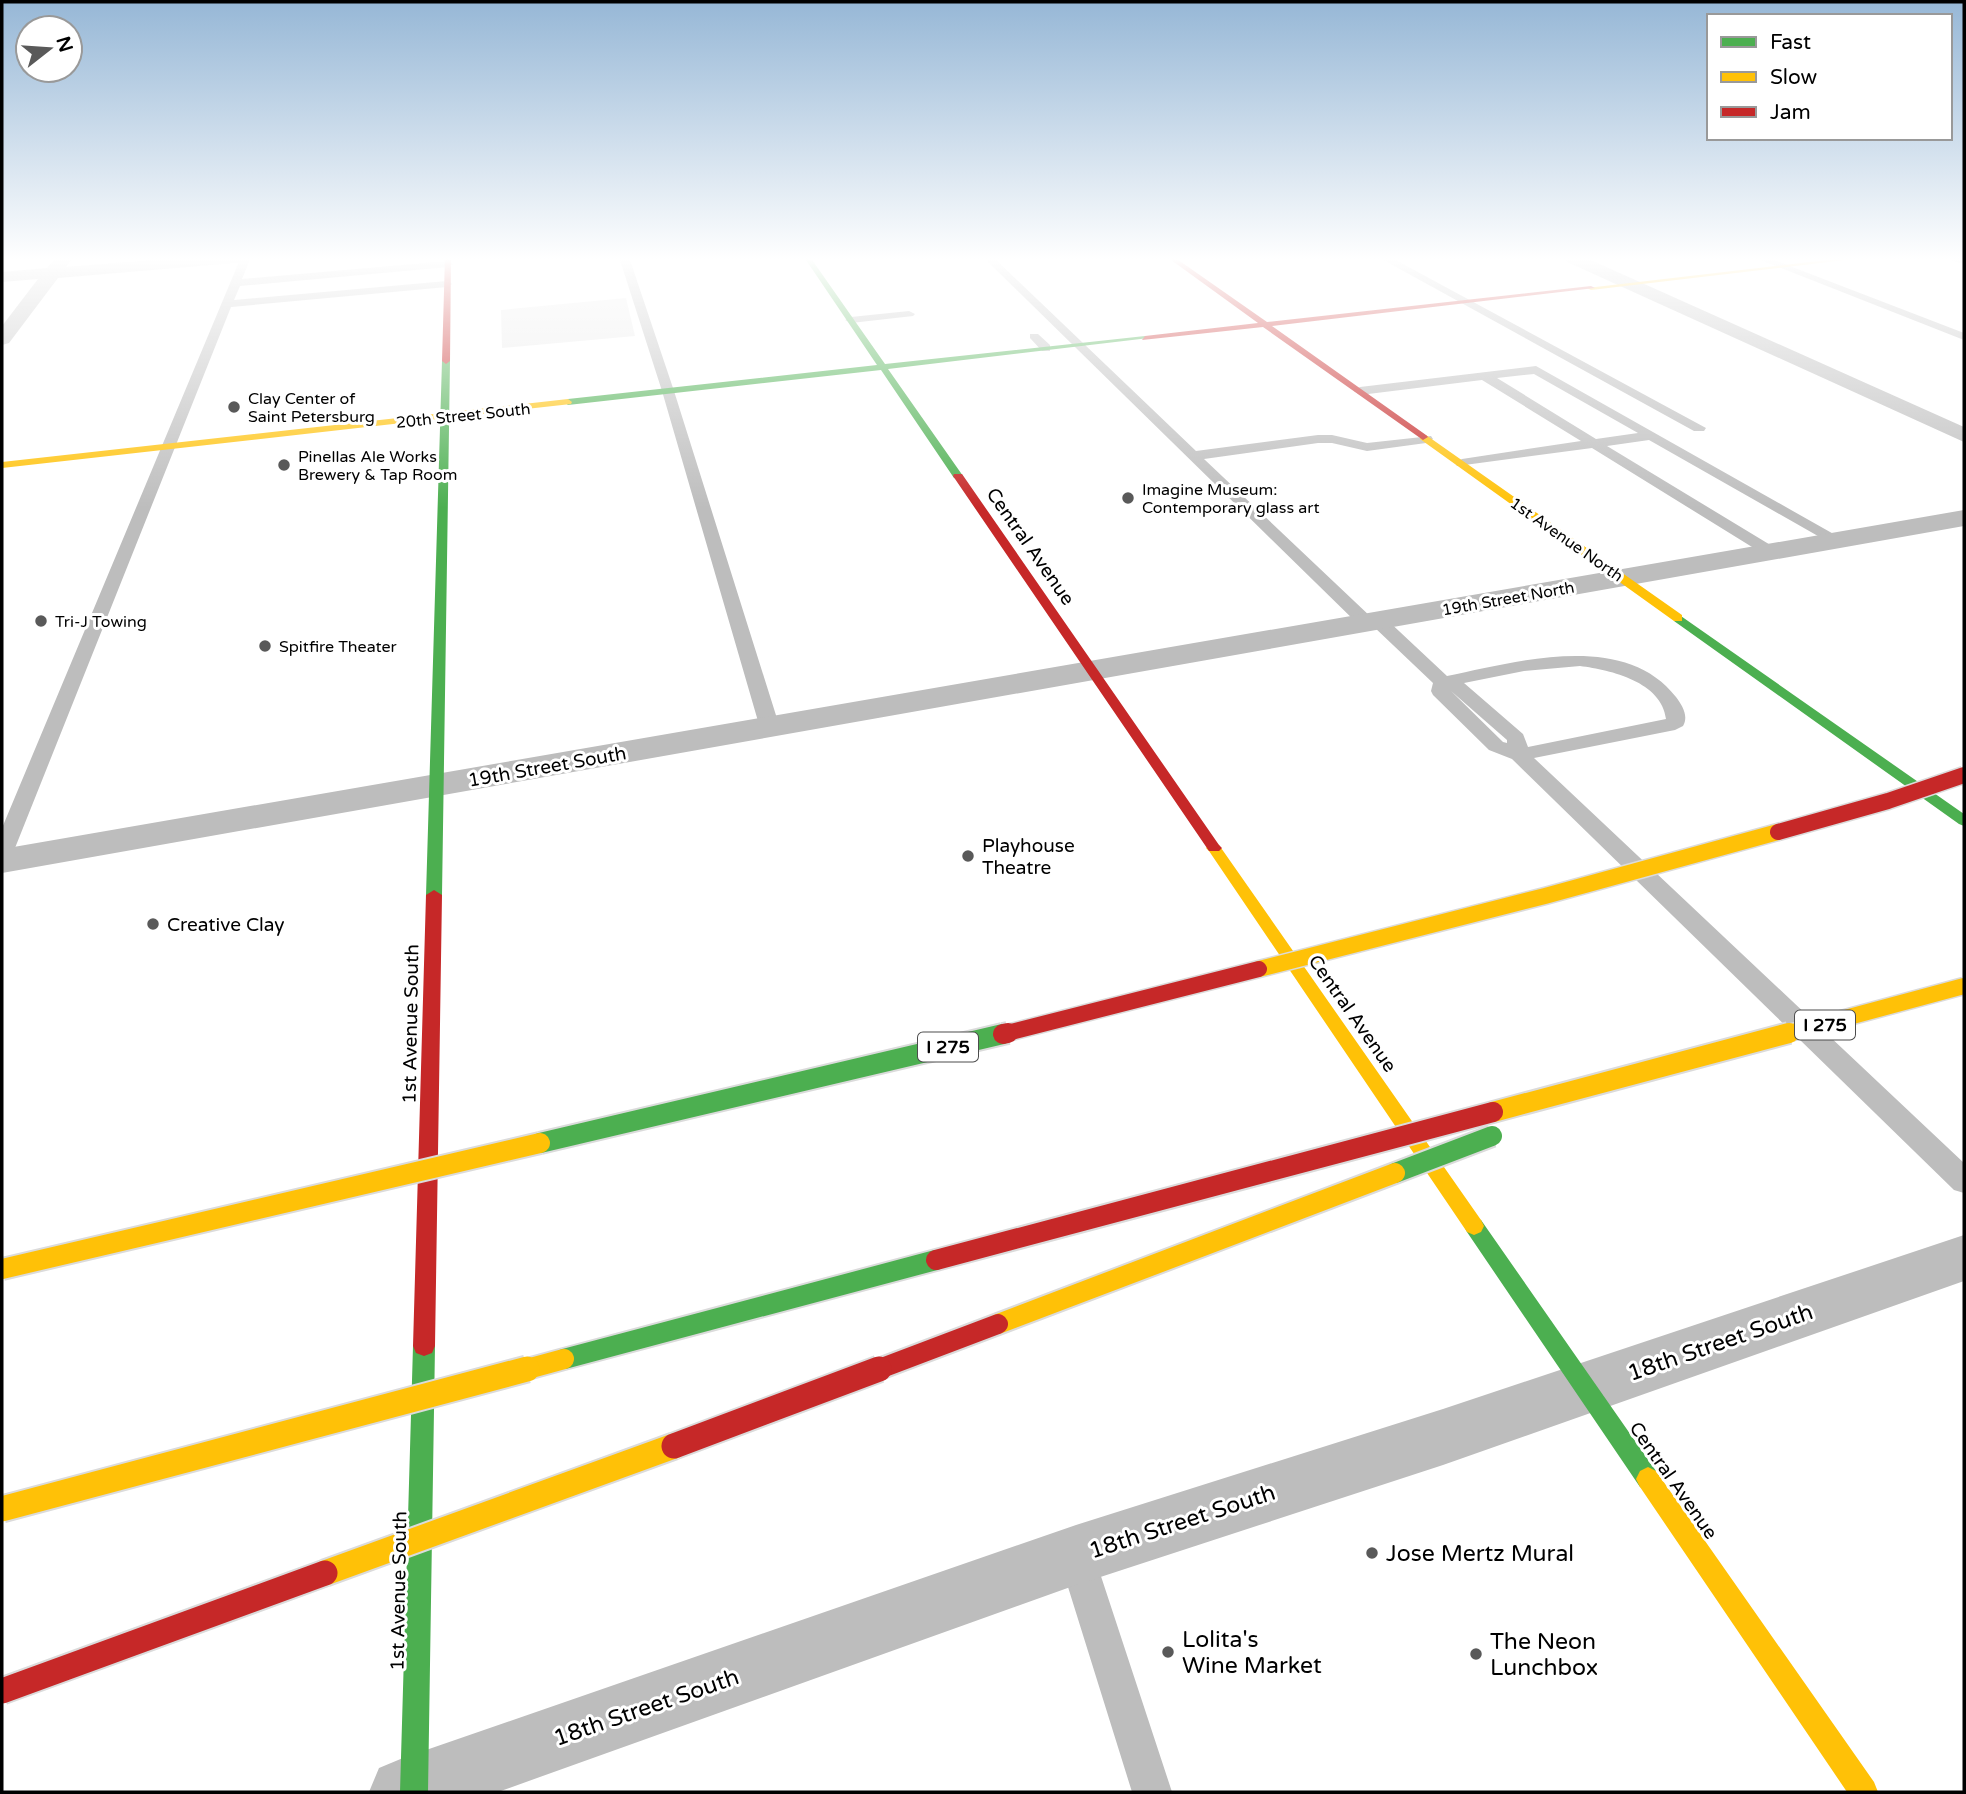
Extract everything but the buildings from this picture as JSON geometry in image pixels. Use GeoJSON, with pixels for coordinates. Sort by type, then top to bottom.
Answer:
{"type":"FeatureCollection","features":[{"type":"Feature","properties":{"kind":"main road","name":"1st Avenue South"},"geometry":{"type":"LineString","coordinates":[[410,1791],[446,341]]}},
{"type":"Feature","properties":{"kind":"main road","name":"Central Avenue"},"geometry":{"type":"LineString","coordinates":[[865,341],[1864,1792]]}},
{"type":"Feature","properties":{"kind":"main road","name":"20th Street South"},"geometry":{"type":"LineString","coordinates":[[2,465],[883,366],[1040,342],[1076,344],[1105,341]]}},
{"type":"Feature","properties":{"kind":"main road","name":"1st Avenue North"},"geometry":{"type":"LineString","coordinates":[[1289,341],[1964,821]]}},
{"type":"Feature","properties":{"kind":"main road","name":"I 275"},"geometry":{"type":"LineString","coordinates":[[2,1269],[995,1036],[1545,896],[1888,801],[1964,775]]}},
{"type":"Feature","properties":{"kind":"main road","name":"I 275"},"geometry":{"type":"LineString","coordinates":[[1554,1112],[1685,1063],[1964,986]]}},
{"type":"Feature","properties":{"kind":"main road"},"geometry":{"type":"LineString","coordinates":[[2,1508],[1685,1063]]}},
{"type":"Feature","properties":{"kind":"main road"},"geometry":{"type":"LineString","coordinates":[[2,1691],[719,1430],[1502,1132]]}},
{"type":"Feature","properties":{"kind":"street"},"geometry":{"type":"LineString","coordinates":[[1755,341],[1964,436]]}},
{"type":"Feature","properties":{"kind":"street","name":"19th Street North"},"geometry":{"type":"LineString","coordinates":[[1093,672],[1964,518]]}},
{"type":"Feature","properties":{"kind":"street","name":"19th Street South"},"geometry":{"type":"LineString","coordinates":[[2,860],[1093,672]]}},
{"type":"Feature","properties":{"kind":"street","name":"18th Street South"},"geometry":{"type":"LineString","coordinates":[[410,1791],[1076,1555],[1443,1437],[1964,1258]]}},
{"type":"Feature","properties":{"kind":"lane"},"geometry":{"type":"LineString","coordinates":[[2,853],[211,341]]}},
{"type":"Feature","properties":{"kind":"lane"},"geometry":{"type":"LineString","coordinates":[[651,341],[771,728]]}},
{"type":"Feature","properties":{"kind":"lane"},"geometry":{"type":"LineString","coordinates":[[1073,341],[1192,456],[1373,622],[1443,682]]}},
{"type":"Feature","properties":{"kind":"lane"},"geometry":{"type":"LineString","coordinates":[[1538,341],[1699,428]]}},
{"type":"Feature","properties":{"kind":"lane"},"geometry":{"type":"LineString","coordinates":[[1360,391],[1536,370],[1838,541]]}},
{"type":"Feature","properties":{"kind":"lane"},"geometry":{"type":"LineString","coordinates":[[1484,376],[1771,552]]}},
{"type":"Feature","properties":{"kind":"lane"},"geometry":{"type":"LineString","coordinates":[[1461,463],[1652,435]]}},
{"type":"Feature","properties":{"kind":"lane"},"geometry":{"type":"LineString","coordinates":[[1192,456],[1318,439],[1332,439],[1367,447],[1426,439]]}},
{"type":"Feature","properties":{"kind":"lane"},"geometry":{"type":"LineString","coordinates":[[1443,682],[1548,663],[1600,660],[1621,666],[1647,680],[1667,697],[1676,711],[1676,722],[1668,726],[1519,754]]}},
{"type":"Feature","properties":{"kind":"lane"},"geometry":{"type":"LineString","coordinates":[[1443,682],[1440,691],[1496,746],[1519,754],[1964,1181]]}},
{"type":"Feature","properties":{"kind":"lane"},"geometry":{"type":"LineString","coordinates":[[1076,1555],[1152,1792]]}},
{"type":"Feature","properties":{"kind":"shaded area"},"geometry":{"type":"Polygon","coordinates":[[[502,341],[583,341],[502,348],[502,341]]]}},
{"type":"Feature","properties":{"kind":"traffic: fast"},"geometry":{"type":"LineString","coordinates":[[865,341],[958,476]]}},
{"type":"Feature","properties":{"kind":"traffic: fast"},"geometry":{"type":"LineString","coordinates":[[568,402],[1120,341]]}},
{"type":"Feature","properties":{"kind":"traffic: fast"},"geometry":{"type":"LineString","coordinates":[[434,895],[446,361]]}},
{"type":"Feature","properties":{"kind":"traffic: fast"},"geometry":{"type":"LineString","coordinates":[[1678,618],[1964,821]]}},
{"type":"Feature","properties":{"kind":"traffic: fast"},"geometry":{"type":"LineString","coordinates":[[540,1143],[1003,1034]]}},
{"type":"Feature","properties":{"kind":"traffic: fast"},"geometry":{"type":"LineString","coordinates":[[1395,1173],[1492,1136]]}},
{"type":"Feature","properties":{"kind":"traffic: fast"},"geometry":{"type":"LineString","coordinates":[[1474,1226],[1648,1479]]}},
{"type":"Feature","properties":{"kind":"traffic: fast"},"geometry":{"type":"LineString","coordinates":[[564,1359],[936,1260]]}},
{"type":"Feature","properties":{"kind":"traffic: fast"},"geometry":{"type":"LineString","coordinates":[[414,1792],[424,1346]]}},
{"type":"Feature","properties":{"kind":"traffic: slow"},"geometry":{"type":"LineString","coordinates":[[2,465],[568,402]]}},
{"type":"Feature","properties":{"kind":"traffic: slow"},"geometry":{"type":"LineString","coordinates":[[1423,437],[1678,618]]}},
{"type":"Feature","properties":{"kind":"traffic: slow"},"geometry":{"type":"LineString","coordinates":[[1259,969],[1545,896],[1778,832]]}},
{"type":"Feature","properties":{"kind":"traffic: slow"},"geometry":{"type":"LineString","coordinates":[[1214,848],[1474,1226]]}},
{"type":"Feature","properties":{"kind":"traffic: slow"},"geometry":{"type":"LineString","coordinates":[[1493,1112],[1964,986]]}},
{"type":"Feature","properties":{"kind":"traffic: slow"},"geometry":{"type":"LineString","coordinates":[[2,1269],[540,1143]]}},
{"type":"Feature","properties":{"kind":"traffic: slow"},"geometry":{"type":"LineString","coordinates":[[998,1324],[1395,1173]]}},
{"type":"Feature","properties":{"kind":"traffic: slow"},"geometry":{"type":"LineString","coordinates":[[2,1509],[564,1359]]}},
{"type":"Feature","properties":{"kind":"traffic: slow"},"geometry":{"type":"LineString","coordinates":[[325,1573],[674,1446]]}},
{"type":"Feature","properties":{"kind":"traffic: slow"},"geometry":{"type":"LineString","coordinates":[[1648,1479],[1864,1792]]}},
{"type":"Feature","properties":{"kind":"traffic: jam"},"geometry":{"type":"LineString","coordinates":[[446,341],[446,361]]}},
{"type":"Feature","properties":{"kind":"traffic: jam"},"geometry":{"type":"LineString","coordinates":[[1288,341],[1423,437]]}},
{"type":"Feature","properties":{"kind":"traffic: jam"},"geometry":{"type":"LineString","coordinates":[[958,476],[1214,848]]}},
{"type":"Feature","properties":{"kind":"traffic: jam"},"geometry":{"type":"LineString","coordinates":[[1778,832],[1888,801],[1964,775]]}},
{"type":"Feature","properties":{"kind":"traffic: jam"},"geometry":{"type":"LineString","coordinates":[[424,1346],[434,895]]}},
{"type":"Feature","properties":{"kind":"traffic: jam"},"geometry":{"type":"LineString","coordinates":[[1003,1034],[1259,969]]}},
{"type":"Feature","properties":{"kind":"traffic: jam"},"geometry":{"type":"LineString","coordinates":[[936,1260],[1493,1112]]}},
{"type":"Feature","properties":{"kind":"traffic: jam"},"geometry":{"type":"LineString","coordinates":[[674,1446],[998,1324]]}},
{"type":"Feature","properties":{"kind":"traffic: jam"},"geometry":{"type":"LineString","coordinates":[[2,1691],[325,1573]]}},
{"type":"Feature","properties":{"kind":"place","name":"Clay Center of Saint Petersburg"},"geometry":{"type":"Point","coordinates":[234,407]}},
{"type":"Feature","properties":{"kind":"place","name":"Pinellas Ale Works Brewery & Tap Room"},"geometry":{"type":"Point","coordinates":[284,465]}},
{"type":"Feature","properties":{"kind":"place","name":"Imagine Museum: Contemporary glass art"},"geometry":{"type":"Point","coordinates":[1128,498]}},
{"type":"Feature","properties":{"kind":"place","name":"Tri-J Towing"},"geometry":{"type":"Point","coordinates":[41,621]}},
{"type":"Feature","properties":{"kind":"place","name":"Spitfire Theater"},"geometry":{"type":"Point","coordinates":[265,646]}},
{"type":"Feature","properties":{"kind":"place","name":"Playhouse Theatre"},"geometry":{"type":"Point","coordinates":[968,856]}},
{"type":"Feature","properties":{"kind":"place","name":"Creative Clay"},"geometry":{"type":"Point","coordinates":[153,924]}},
{"type":"Feature","properties":{"kind":"place","name":"Jose Mertz Mural"},"geometry":{"type":"Point","coordinates":[1372,1553]}},
{"type":"Feature","properties":{"kind":"place","name":"Lolita's Wine Market"},"geometry":{"type":"Point","coordinates":[1168,1652]}},
{"type":"Feature","properties":{"kind":"place","name":"The Neon Lunchbox"},"geometry":{"type":"Point","coordinates":[1476,1654]}}]}
